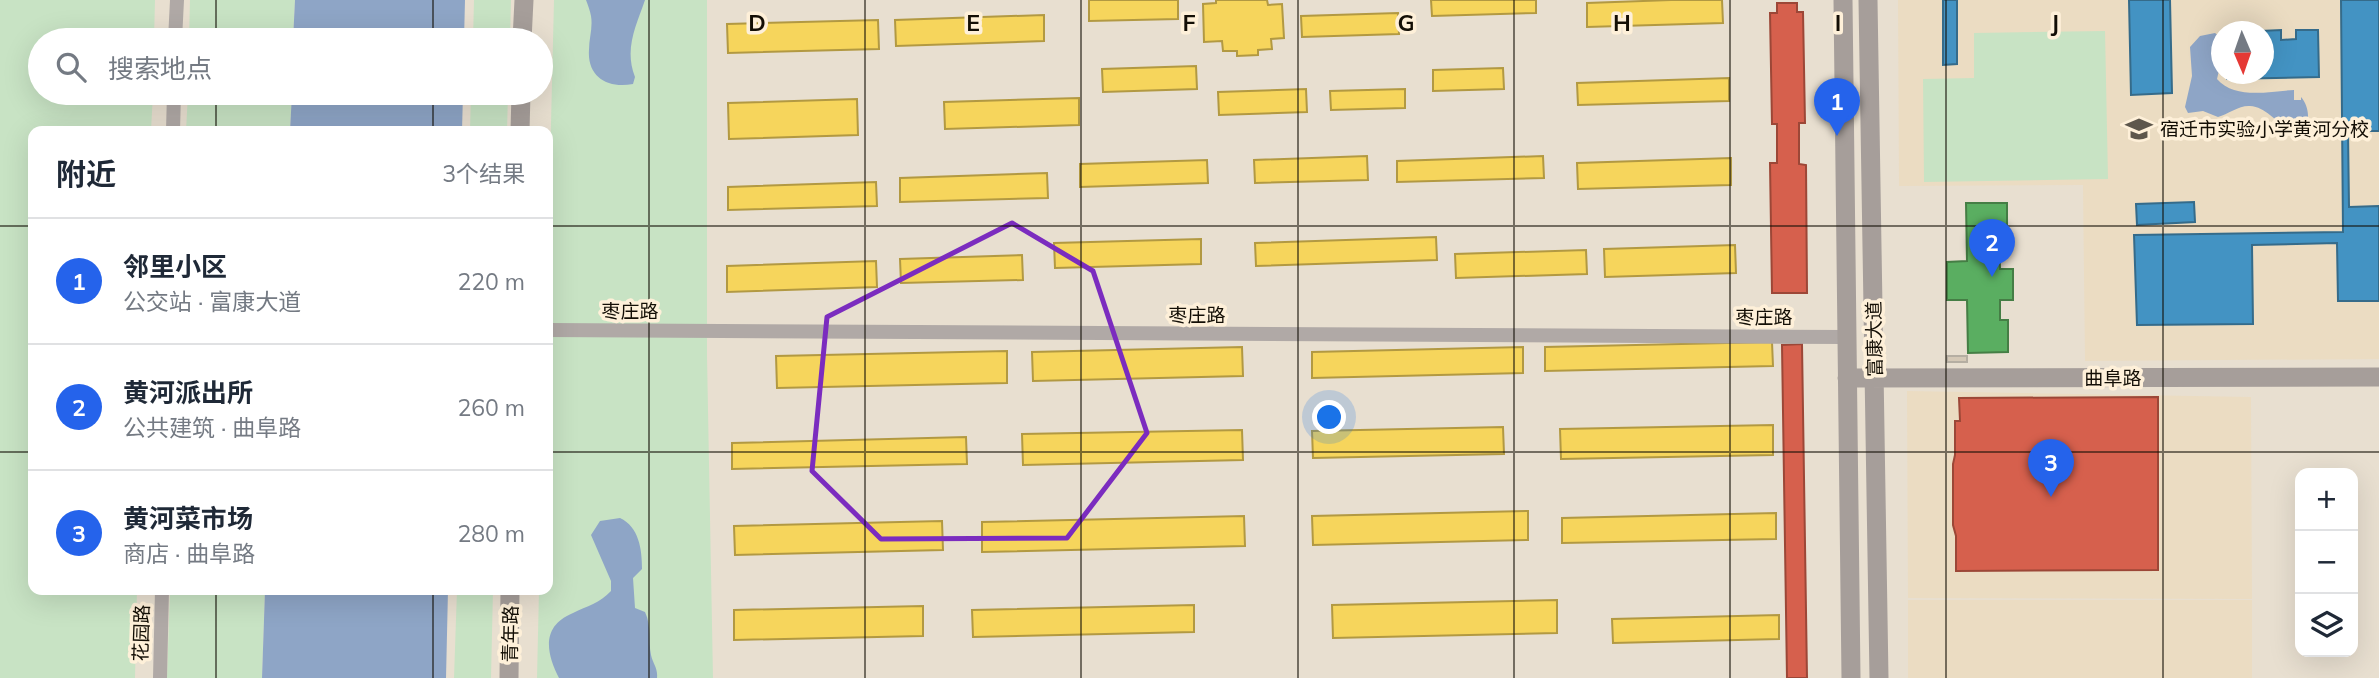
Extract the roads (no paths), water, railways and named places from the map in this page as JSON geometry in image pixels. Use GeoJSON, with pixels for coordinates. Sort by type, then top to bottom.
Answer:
{"type":"FeatureCollection","features":[{"type":"Feature","properties":{"kind":"street"},"geometry":{"type":"LineString","coordinates":[[176,28],[177,0]]}},
{"type":"Feature","properties":{"kind":"street"},"geometry":{"type":"LineString","coordinates":[[523,28],[524,0]]}},
{"type":"Feature","properties":{"kind":"street"},"geometry":{"type":"LineString","coordinates":[[533,28],[534,0]]}},
{"type":"Feature","properties":{"kind":"street","name":"富康大道"},"geometry":{"type":"LineString","coordinates":[[1843,0],[1851,678]]}},
{"type":"Feature","properties":{"kind":"street","name":"富康大道"},"geometry":{"type":"LineString","coordinates":[[1868,0],[1878,678]]}},
{"type":"Feature","properties":{"kind":"street"},"geometry":{"type":"LineString","coordinates":[[173,126],[174,105]]}},
{"type":"Feature","properties":{"kind":"street"},"geometry":{"type":"LineString","coordinates":[[520,126],[521,105]]}},
{"type":"Feature","properties":{"kind":"street"},"geometry":{"type":"LineString","coordinates":[[531,105],[531,126]]}},
{"type":"Feature","properties":{"kind":"street","name":"枣庄路"},"geometry":{"type":"LineString","coordinates":[[553,330],[1846,337]]}},
{"type":"Feature","properties":{"kind":"street","name":"曲阜路"},"geometry":{"type":"LineString","coordinates":[[1847,378],[2379,377]]}},
{"type":"Feature","properties":{"kind":"street","name":"花园路"},"geometry":{"type":"LineString","coordinates":[[159,678],[162,595]]}},
{"type":"Feature","properties":{"kind":"street","name":"青年路"},"geometry":{"type":"LineString","coordinates":[[509,678],[510,595]]}},
{"type":"Feature","properties":{"kind":"street","name":"青年路"},"geometry":{"type":"LineString","coordinates":[[519,678],[521,595]]}},
{"type":"Feature","properties":{"kind":"water"},"geometry":{"type":"Polygon","coordinates":[[[295,0],[465,0],[464,28],[294,28],[295,0]]]}},
{"type":"Feature","properties":{"kind":"water"},"geometry":{"type":"Polygon","coordinates":[[[586,0],[645,0],[631,47],[635,77],[633,84],[615,85],[595,74],[589,59],[591,20],[586,0]]]}},
{"type":"Feature","properties":{"kind":"water"},"geometry":{"type":"Polygon","coordinates":[[[2211,34],[2211,84],[2222,84],[2243,92],[2294,90],[2294,100],[2301,100],[2301,97],[2307,107],[2306,126],[2290,128],[2265,111],[2250,106],[2218,117],[2203,111],[2188,113],[2185,107],[2192,76],[2190,47],[2200,36],[2211,34]]]}},
{"type":"Feature","properties":{"kind":"water"},"geometry":{"type":"Polygon","coordinates":[[[291,105],[463,105],[462,126],[290,126],[291,105]]]}},
{"type":"Feature","properties":{"kind":"water"},"geometry":{"type":"Polygon","coordinates":[[[620,518],[631,527],[640,546],[642,569],[633,578],[635,608],[645,612],[647,618],[651,655],[657,678],[559,678],[549,650],[551,633],[563,618],[598,601],[611,591],[611,581],[591,535],[600,521],[620,518]]]}},
{"type":"Feature","properties":{"kind":"water"},"geometry":{"type":"Polygon","coordinates":[[[265,595],[448,595],[446,678],[262,678],[265,595]]]}},
{"type":"Feature","properties":{"kind":"place","name":"宿迁市实验小学黄河分校"},"geometry":{"type":"Point","coordinates":[2139,129]}},
{"type":"Feature","properties":{"kind":"place","name":"邻里小区"},"geometry":{"type":"Point","coordinates":[1837,136]}},
{"type":"Feature","properties":{"kind":"place","name":"黄河派出所"},"geometry":{"type":"Point","coordinates":[1992,277]}},
{"type":"Feature","properties":{"kind":"place","name":"黄河菜市场"},"geometry":{"type":"Point","coordinates":[2051,497]}}]}
